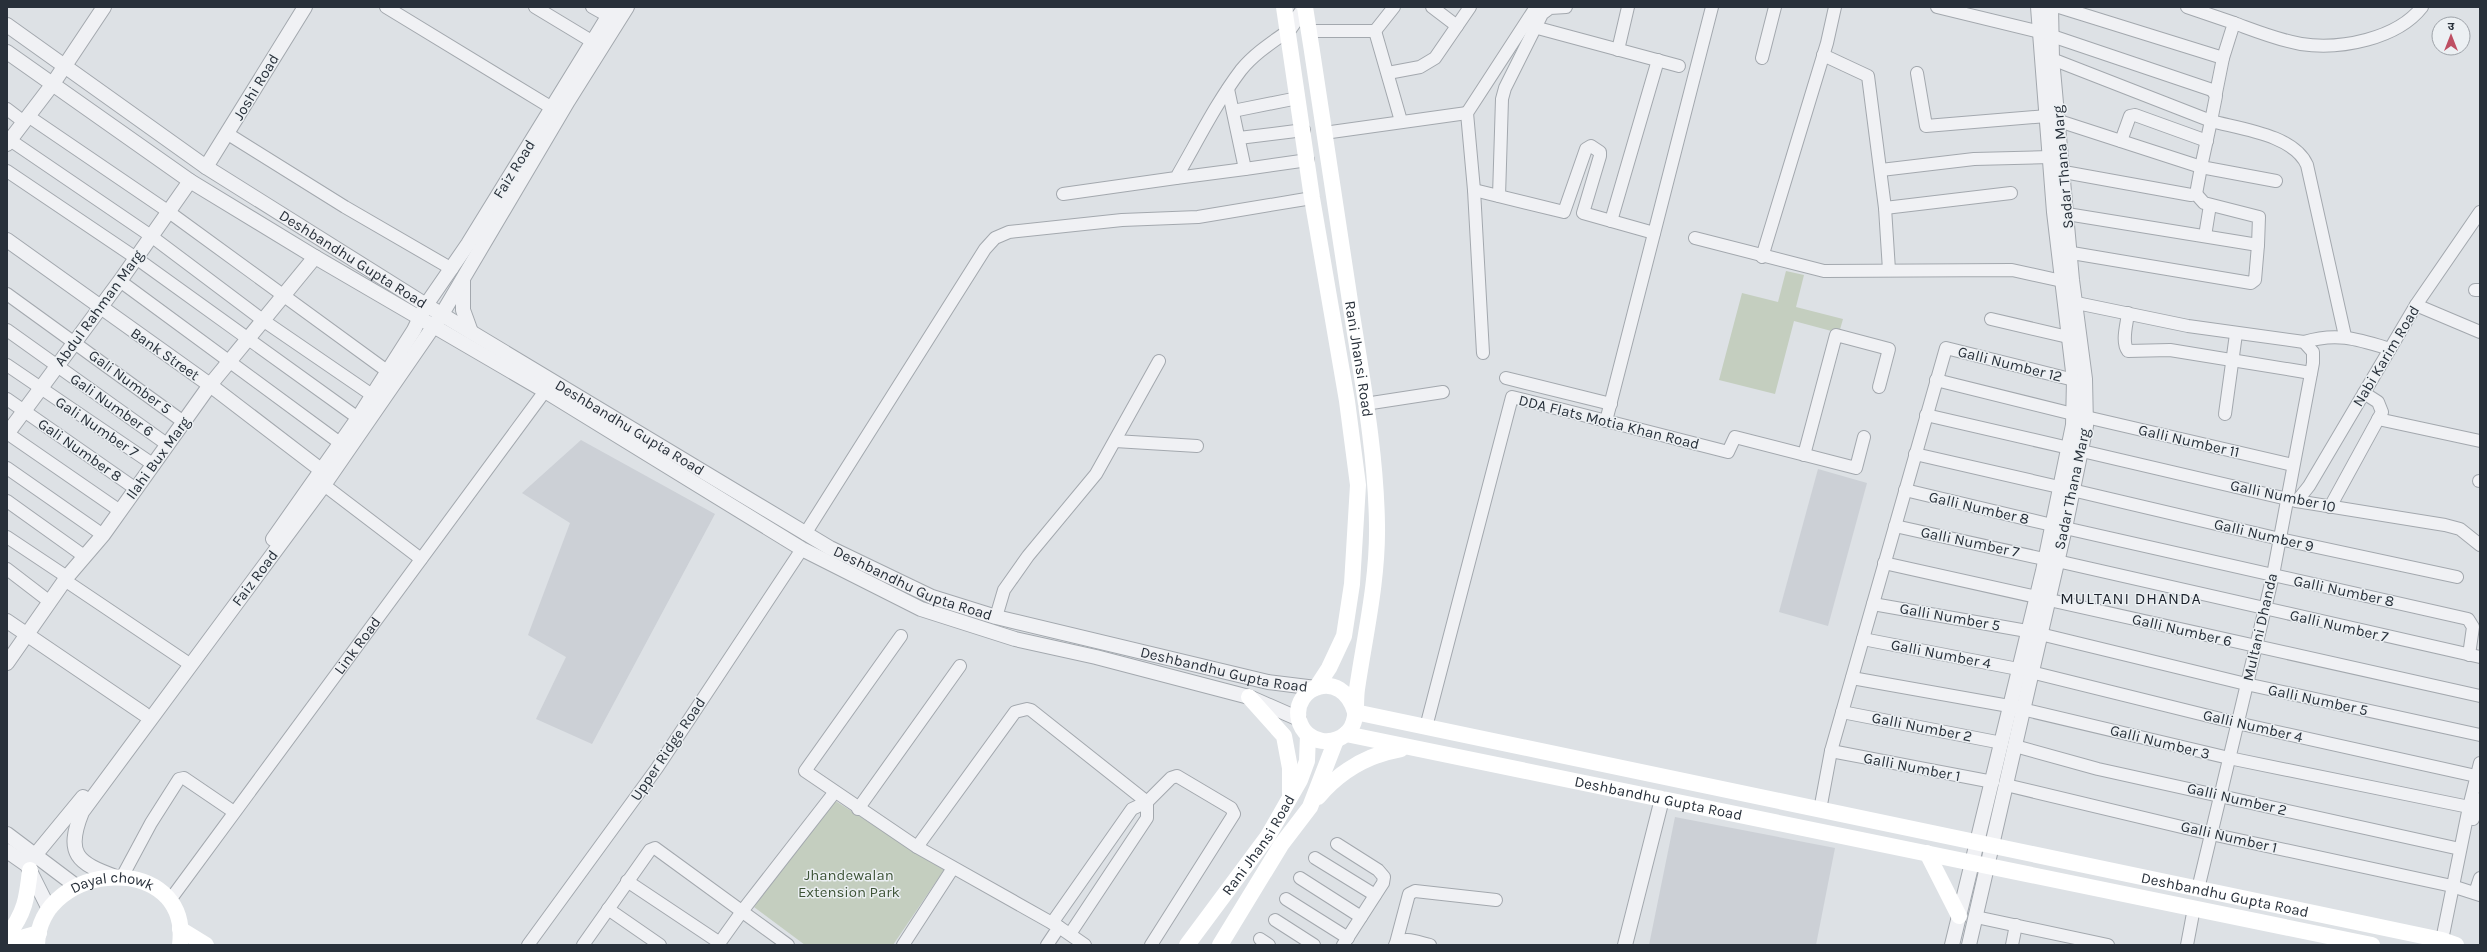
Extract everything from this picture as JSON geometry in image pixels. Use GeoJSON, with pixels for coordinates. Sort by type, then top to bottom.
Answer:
{"type":"FeatureCollection","features":[{"type":"Feature","properties":{"kind":"main road","name":"Rani Jhansi Road"},"geometry":{"type":"LineString","coordinates":[[1305,7],[1365,404],[1375,481],[1377,527],[1373,590],[1355,712]]}},
{"type":"Feature","properties":{"kind":"main road","name":"Rani Jhansi Road"},"geometry":{"type":"LineString","coordinates":[[1287,9],[1288,31],[1304,130],[1312,198],[1347,401],[1358,485],[1352,584],[1344,636],[1329,668],[1316,688]]}},
{"type":"Feature","properties":{"kind":"main road"},"geometry":{"type":"LineString","coordinates":[[1330,685],[1340,688],[1351,699],[1355,712],[1353,725],[1341,737],[1327,742],[1315,739],[1308,735],[1299,719],[1302,700],[1308,692],[1316,688],[1330,685]]}},
{"type":"Feature","properties":{"kind":"main road"},"geometry":{"type":"LineString","coordinates":[[1249,697],[1284,736],[1290,768],[1290,798]]}},
{"type":"Feature","properties":{"kind":"main road","name":"Deshbandhu Gupta Road"},"geometry":{"type":"LineString","coordinates":[[1355,712],[1820,810],[1977,841],[2449,942]]}},
{"type":"Feature","properties":{"kind":"main road","name":"Rani Jhansi Road"},"geometry":{"type":"LineString","coordinates":[[1187,945],[1268,836],[1290,798],[1307,761],[1308,735]]}},
{"type":"Feature","properties":{"kind":"main road","name":"Rani Jhansi Road"},"geometry":{"type":"LineString","coordinates":[[1220,945],[1281,845],[1310,807],[1341,737]]}},
{"type":"Feature","properties":{"kind":"main road","name":"Deshbandhu Gupta Road"},"geometry":{"type":"LineString","coordinates":[[1341,737],[1410,747],[2372,945]]}},
{"type":"Feature","properties":{"kind":"main road"},"geometry":{"type":"LineString","coordinates":[[1310,807],[1330,782],[1351,767],[1380,752],[1410,747]]}},
{"type":"Feature","properties":{"kind":"main road"},"geometry":{"type":"LineString","coordinates":[[1928,853],[1958,916]]}},
{"type":"Feature","properties":{"kind":"main road"},"geometry":{"type":"LineString","coordinates":[[7,936],[20,919],[26,902],[34,862]]}},
{"type":"Feature","properties":{"kind":"main road","name":"Dayal chowk"},"geometry":{"type":"LineString","coordinates":[[38,939],[49,909],[62,896],[76,886],[97,879],[119,877],[154,887],[170,900],[177,914],[180,937]]}},
{"type":"Feature","properties":{"kind":"main road"},"geometry":{"type":"LineString","coordinates":[[180,937],[206,945]]}},
{"type":"Feature","properties":{"kind":"main road"},"geometry":{"type":"LineString","coordinates":[[7,942],[38,939]]}},
{"type":"Feature","properties":{"kind":"street"},"geometry":{"type":"LineString","coordinates":[[104,7],[52,86],[9,142],[152,236],[264,321],[372,395]]}},
{"type":"Feature","properties":{"kind":"street","name":"Joshi Road"},"geometry":{"type":"LineString","coordinates":[[206,167],[228,134],[305,7]]}},
{"type":"Feature","properties":{"kind":"street"},"geometry":{"type":"LineString","coordinates":[[386,7],[552,108]]}},
{"type":"Feature","properties":{"kind":"street"},"geometry":{"type":"LineString","coordinates":[[535,7],[593,42]]}},
{"type":"Feature","properties":{"kind":"street"},"geometry":{"type":"LineString","coordinates":[[592,7],[611,12]]}},
{"type":"Feature","properties":{"kind":"street","name":"Faiz Road"},"geometry":{"type":"LineString","coordinates":[[119,877],[93,868],[79,856],[73,842],[75,828],[82,812],[324,485],[438,320],[568,101],[627,7]]}},
{"type":"Feature","properties":{"kind":"street"},"geometry":{"type":"LineString","coordinates":[[1176,178],[1228,89],[1242,70],[1264,48],[1288,31],[1305,7]]}},
{"type":"Feature","properties":{"kind":"street"},"geometry":{"type":"LineString","coordinates":[[1375,31],[1394,7]]}},
{"type":"Feature","properties":{"kind":"street"},"geometry":{"type":"LineString","coordinates":[[1432,7],[1457,26]]}},
{"type":"Feature","properties":{"kind":"street"},"geometry":{"type":"LineString","coordinates":[[1388,73],[1420,67],[1435,58],[1470,7]]}},
{"type":"Feature","properties":{"kind":"street"},"geometry":{"type":"LineString","coordinates":[[1483,353],[1474,190],[1467,113],[1536,7]]}},
{"type":"Feature","properties":{"kind":"street"},"geometry":{"type":"LineString","coordinates":[[1499,196],[1502,99],[1534,27],[1542,14],[1550,8],[1566,7]]}},
{"type":"Feature","properties":{"kind":"street"},"geometry":{"type":"LineString","coordinates":[[1618,50],[1628,7]]}},
{"type":"Feature","properties":{"kind":"street"},"geometry":{"type":"LineString","coordinates":[[1606,421],[1712,7]]}},
{"type":"Feature","properties":{"kind":"street"},"geometry":{"type":"LineString","coordinates":[[1762,58],[1775,7]]}},
{"type":"Feature","properties":{"kind":"street"},"geometry":{"type":"LineString","coordinates":[[1762,257],[1823,55],[1835,7]]}},
{"type":"Feature","properties":{"kind":"street"},"geometry":{"type":"LineString","coordinates":[[1937,7],[2046,34],[2216,92]]}},
{"type":"Feature","properties":{"kind":"street","name":"Sadar Thana Marg"},"geometry":{"type":"LineString","coordinates":[[1969,945],[1994,845],[2000,783],[2016,707],[2076,449],[2086,379],[2069,301],[2062,282],[2050,157],[2053,118],[2052,59],[2038,7]]}},
{"type":"Feature","properties":{"kind":"street","name":"Sadar Thana Marg"},"geometry":{"type":"LineString","coordinates":[[2051,7],[2046,34],[2053,118],[2064,172],[2072,253],[2068,337],[2080,415]]}},
{"type":"Feature","properties":{"kind":"street"},"geometry":{"type":"LineString","coordinates":[[2059,7],[2223,58]]}},
{"type":"Feature","properties":{"kind":"street"},"geometry":{"type":"LineString","coordinates":[[2187,7],[2222,12],[2234,23],[2271,36],[2302,44],[2335,45],[2376,37],[2398,27],[2422,7]]}},
{"type":"Feature","properties":{"kind":"street","name":"Faiz Road"},"geometry":{"type":"LineString","coordinates":[[34,862],[117,754],[144,714],[185,661],[358,418],[414,330],[423,311],[452,268],[611,12]]}},
{"type":"Feature","properties":{"kind":"street"},"geometry":{"type":"LineString","coordinates":[[2196,194],[2223,58],[2234,23]]}},
{"type":"Feature","properties":{"kind":"street","name":"Deshbandhu Gupta Road"},"geometry":{"type":"LineString","coordinates":[[7,25],[206,167],[423,311],[545,391],[802,549],[921,609],[1015,638],[1096,657],[1249,697],[1299,719]]}},
{"type":"Feature","properties":{"kind":"street"},"geometry":{"type":"LineString","coordinates":[[1534,27],[1679,66]]}},
{"type":"Feature","properties":{"kind":"street"},"geometry":{"type":"LineString","coordinates":[[1309,31],[1375,31]]}},
{"type":"Feature","properties":{"kind":"street"},"geometry":{"type":"LineString","coordinates":[[1375,31],[1401,121]]}},
{"type":"Feature","properties":{"kind":"street","name":"Deshbandhu Gupta Road"},"geometry":{"type":"LineString","coordinates":[[7,52],[52,86],[190,181],[315,257],[423,311]]}},
{"type":"Feature","properties":{"kind":"street"},"geometry":{"type":"LineString","coordinates":[[1823,55],[1868,76],[1881,170],[1890,270]]}},
{"type":"Feature","properties":{"kind":"street"},"geometry":{"type":"LineString","coordinates":[[2052,59],[2211,121],[2278,140],[2293,147],[2302,156],[2307,165],[2345,336]]}},
{"type":"Feature","properties":{"kind":"street"},"geometry":{"type":"LineString","coordinates":[[1611,221],[1658,60]]}},
{"type":"Feature","properties":{"kind":"street"},"geometry":{"type":"LineString","coordinates":[[1916,73],[1926,126],[2053,118],[2201,167],[2276,181]]}},
{"type":"Feature","properties":{"kind":"street"},"geometry":{"type":"LineString","coordinates":[[1228,89],[1245,169]]}},
{"type":"Feature","properties":{"kind":"street"},"geometry":{"type":"LineString","coordinates":[[1233,111],[1298,98]]}},
{"type":"Feature","properties":{"kind":"street"},"geometry":{"type":"LineString","coordinates":[[7,109],[26,119],[169,212],[387,371]]}},
{"type":"Feature","properties":{"kind":"street"},"geometry":{"type":"LineString","coordinates":[[1324,133],[1401,121],[1467,113]]}},
{"type":"Feature","properties":{"kind":"street"},"geometry":{"type":"LineString","coordinates":[[2121,141],[2130,116],[2135,115],[2207,141]]}},
{"type":"Feature","properties":{"kind":"street"},"geometry":{"type":"LineString","coordinates":[[1238,138],[1304,130]]}},
{"type":"Feature","properties":{"kind":"street"},"geometry":{"type":"LineString","coordinates":[[228,134],[345,207],[452,268]]}},
{"type":"Feature","properties":{"kind":"street"},"geometry":{"type":"LineString","coordinates":[[1474,190],[1564,212],[1586,149],[1591,146],[1598,150],[1600,156],[1583,213],[1654,233]]}},
{"type":"Feature","properties":{"kind":"street"},"geometry":{"type":"LineString","coordinates":[[1881,170],[1974,159],[2050,157]]}},
{"type":"Feature","properties":{"kind":"street"},"geometry":{"type":"LineString","coordinates":[[1063,194],[1308,160]]}},
{"type":"Feature","properties":{"kind":"street"},"geometry":{"type":"LineString","coordinates":[[7,171],[136,258],[358,418]]}},
{"type":"Feature","properties":{"kind":"street"},"geometry":{"type":"LineString","coordinates":[[2064,172],[2196,194],[2204,203],[2259,217],[2255,280],[2251,283],[2072,253]]}},
{"type":"Feature","properties":{"kind":"street","name":"Abdul Rahman Marg"},"geometry":{"type":"LineString","coordinates":[[7,433],[75,342],[99,307],[120,281],[190,181]]}},
{"type":"Feature","properties":{"kind":"street"},"geometry":{"type":"LineString","coordinates":[[1885,208],[2011,192]]}},
{"type":"Feature","properties":{"kind":"street"},"geometry":{"type":"LineString","coordinates":[[802,549],[804,534],[985,249],[995,238],[1009,232],[1122,220],[1198,217],[1312,198]]}},
{"type":"Feature","properties":{"kind":"street"},"geometry":{"type":"LineString","coordinates":[[2205,236],[2210,205]]}},
{"type":"Feature","properties":{"kind":"street","name":"Nabi Karim Road"},"geometry":{"type":"LineString","coordinates":[[2293,501],[2309,486],[2416,305],[2480,212]]}},
{"type":"Feature","properties":{"kind":"street"},"geometry":{"type":"LineString","coordinates":[[2067,214],[2258,245]]}},
{"type":"Feature","properties":{"kind":"street"},"geometry":{"type":"LineString","coordinates":[[1695,238],[1762,257],[1824,271],[2012,270],[2062,282]]}},
{"type":"Feature","properties":{"kind":"street","name":"Bank Street"},"geometry":{"type":"LineString","coordinates":[[7,240],[210,385],[322,470]]}},
{"type":"Feature","properties":{"kind":"street","name":"Ilahi Bux Marg"},"geometry":{"type":"LineString","coordinates":[[7,663],[84,556],[103,535],[185,423],[210,385],[315,257]]}},
{"type":"Feature","properties":{"kind":"street"},"geometry":{"type":"LineString","coordinates":[[463,278],[463,310],[471,332]]}},
{"type":"Feature","properties":{"kind":"street"},"geometry":{"type":"LineString","coordinates":[[120,281],[340,443]]}},
{"type":"Feature","properties":{"kind":"street","name":"Gali Number 5"},"geometry":{"type":"LineString","coordinates":[[7,294],[185,423]]}},
{"type":"Feature","properties":{"kind":"street"},"geometry":{"type":"LineString","coordinates":[[2069,301],[2236,334],[2304,342],[2318,338],[2345,336],[2390,349]]}},
{"type":"Feature","properties":{"kind":"street"},"geometry":{"type":"LineString","coordinates":[[2416,305],[2480,332]]}},
{"type":"Feature","properties":{"kind":"street"},"geometry":{"type":"LineString","coordinates":[[2128,313],[2125,347],[2128,351],[2170,350],[2232,361],[2312,368],[2313,352],[2304,342]]}},
{"type":"Feature","properties":{"kind":"street"},"geometry":{"type":"LineString","coordinates":[[1991,319],[2068,337]]}},
{"type":"Feature","properties":{"kind":"street","name":"Deshbandhu Gupta Road"},"geometry":{"type":"LineString","coordinates":[[438,320],[471,332],[804,534],[932,597],[996,617],[1268,682],[1316,688]]}},
{"type":"Feature","properties":{"kind":"street","name":"Gali Number 6"},"geometry":{"type":"LineString","coordinates":[[7,330],[168,445]]}},
{"type":"Feature","properties":{"kind":"street"},"geometry":{"type":"LineString","coordinates":[[2225,414],[2236,334]]}},
{"type":"Feature","properties":{"kind":"street"},"geometry":{"type":"LineString","coordinates":[[1804,455],[1836,335],[1889,348],[1879,387]]}},
{"type":"Feature","properties":{"kind":"street","name":"Galli Number 12"},"geometry":{"type":"LineString","coordinates":[[1936,380],[1946,348],[2074,380]]}},
{"type":"Feature","properties":{"kind":"street"},"geometry":{"type":"LineString","coordinates":[[996,617],[1004,590],[1096,474],[1159,361]]}},
{"type":"Feature","properties":{"kind":"street","name":"Gali Number 7"},"geometry":{"type":"LineString","coordinates":[[7,365],[154,465]]}},
{"type":"Feature","properties":{"kind":"street","name":"Multani Dhanda"},"geometry":{"type":"LineString","coordinates":[[2198,889],[2256,646],[2263,609],[2273,575],[2280,539],[2293,501],[2293,465],[2312,368]]}},
{"type":"Feature","properties":{"kind":"street"},"geometry":{"type":"LineString","coordinates":[[1506,378],[1610,404]]}},
{"type":"Feature","properties":{"kind":"street"},"geometry":{"type":"LineString","coordinates":[[1820,810],[1831,751],[1936,380]]}},
{"type":"Feature","properties":{"kind":"street","name":"Galli Number 11"},"geometry":{"type":"LineString","coordinates":[[1936,380],[2293,465]]}},
{"type":"Feature","properties":{"kind":"street","name":"Link Road"},"geometry":{"type":"LineString","coordinates":[[170,900],[545,391]]}},
{"type":"Feature","properties":{"kind":"street"},"geometry":{"type":"LineString","coordinates":[[1365,404],[1443,392]]}},
{"type":"Feature","properties":{"kind":"street"},"geometry":{"type":"LineString","coordinates":[[2330,507],[2378,419],[2382,407],[2364,393]]}},
{"type":"Feature","properties":{"kind":"street","name":"DDA Flats Motia Khan Road"},"geometry":{"type":"LineString","coordinates":[[1426,727],[1512,397],[1728,452],[1735,437],[1856,468],[1864,437]]}},
{"type":"Feature","properties":{"kind":"street","name":"Gali Number 8"},"geometry":{"type":"LineString","coordinates":[[7,399],[136,489]]}},
{"type":"Feature","properties":{"kind":"street","name":"Galli Number 10"},"geometry":{"type":"LineString","coordinates":[[1926,415],[2293,501],[2460,528],[2480,545]]}},
{"type":"Feature","properties":{"kind":"street"},"geometry":{"type":"LineString","coordinates":[[2378,419],[2480,441]]}},
{"type":"Feature","properties":{"kind":"street"},"geometry":{"type":"LineString","coordinates":[[7,433],[120,511]]}},
{"type":"Feature","properties":{"kind":"street"},"geometry":{"type":"LineString","coordinates":[[1115,441],[1197,446]]}},
{"type":"Feature","properties":{"kind":"street","name":"Galli Number 9"},"geometry":{"type":"LineString","coordinates":[[1915,454],[2280,539],[2457,577]]}},
{"type":"Feature","properties":{"kind":"street"},"geometry":{"type":"LineString","coordinates":[[7,468],[103,535]]}},
{"type":"Feature","properties":{"kind":"street"},"geometry":{"type":"LineString","coordinates":[[324,485],[421,559]]}},
{"type":"Feature","properties":{"kind":"street","name":"Galli Number 8"},"geometry":{"type":"LineString","coordinates":[[1905,490],[2273,575],[2468,618],[2473,627],[2475,656]]}},
{"type":"Feature","properties":{"kind":"street"},"geometry":{"type":"LineString","coordinates":[[7,501],[84,556]]}},
{"type":"Feature","properties":{"kind":"street","name":"Galli Number 7"},"geometry":{"type":"LineString","coordinates":[[1895,526],[2475,656]]}},
{"type":"Feature","properties":{"kind":"street"},"geometry":{"type":"LineString","coordinates":[[7,536],[185,661]]}},
{"type":"Feature","properties":{"kind":"street","name":"Upper Ridge Road"},"geometry":{"type":"LineString","coordinates":[[528,945],[657,768],[802,549]]}},
{"type":"Feature","properties":{"kind":"street","name":"Galli Number 6"},"geometry":{"type":"LineString","coordinates":[[1884,563],[2480,696]]}},
{"type":"Feature","properties":{"kind":"street"},"geometry":{"type":"LineString","coordinates":[[7,569],[50,602]]}},
{"type":"Feature","properties":{"kind":"street","name":"Galli Number 5"},"geometry":{"type":"LineString","coordinates":[[1873,604],[2034,633],[2246,684],[2480,735]]}},
{"type":"Feature","properties":{"kind":"street"},"geometry":{"type":"LineString","coordinates":[[7,621],[144,714]]}},
{"type":"Feature","properties":{"kind":"street"},"geometry":{"type":"LineString","coordinates":[[1015,638],[1018,622]]}},
{"type":"Feature","properties":{"kind":"street"},"geometry":{"type":"LineString","coordinates":[[901,636],[805,771],[834,793],[917,847],[1056,925],[1085,945]]}},
{"type":"Feature","properties":{"kind":"street","name":"Galli Number 4"},"geometry":{"type":"LineString","coordinates":[[1863,639],[2024,671],[2237,723],[2476,776]]}},
{"type":"Feature","properties":{"kind":"street"},"geometry":{"type":"LineString","coordinates":[[858,808],[960,666]]}},
{"type":"Feature","properties":{"kind":"street","name":"Galli Number 3"},"geometry":{"type":"LineString","coordinates":[[1852,678],[2016,707],[2472,816]]}},
{"type":"Feature","properties":{"kind":"street"},"geometry":{"type":"LineString","coordinates":[[917,847],[1015,712],[1022,710],[1031,710],[1147,802]]}},
{"type":"Feature","properties":{"kind":"street","name":"Galli Number 2"},"geometry":{"type":"LineString","coordinates":[[1842,712],[2009,744],[2098,768],[2460,849]]}},
{"type":"Feature","properties":{"kind":"street","name":"Galli Number 1"},"geometry":{"type":"LineString","coordinates":[[1831,751],[2000,783],[2211,834],[2452,886],[2477,894]]}},
{"type":"Feature","properties":{"kind":"street"},"geometry":{"type":"LineString","coordinates":[[2472,816],[2476,776],[2480,763]]}},
{"type":"Feature","properties":{"kind":"street"},"geometry":{"type":"LineString","coordinates":[[1047,945],[1056,925],[1132,809],[1147,802],[1171,778],[1177,776],[1231,808],[1234,814],[1151,945]]}},
{"type":"Feature","properties":{"kind":"street"},"geometry":{"type":"LineString","coordinates":[[119,877],[178,779],[184,778],[234,812]]}},
{"type":"Feature","properties":{"kind":"street","name":"Sadar Thana Marg"},"geometry":{"type":"LineString","coordinates":[[1952,945],[1977,841],[2000,783]]}},
{"type":"Feature","properties":{"kind":"street"},"geometry":{"type":"LineString","coordinates":[[627,881],[719,944],[743,910],[834,793]]}},
{"type":"Feature","properties":{"kind":"street"},"geometry":{"type":"LineString","coordinates":[[1625,945],[1662,799]]}},
{"type":"Feature","properties":{"kind":"street"},"geometry":{"type":"LineString","coordinates":[[2449,942],[2452,886],[2460,849],[2472,816],[2480,800]]}},
{"type":"Feature","properties":{"kind":"street"},"geometry":{"type":"LineString","coordinates":[[1070,934],[1147,818],[1147,802]]}},
{"type":"Feature","properties":{"kind":"street"},"geometry":{"type":"LineString","coordinates":[[7,834],[34,862],[49,909]]}},
{"type":"Feature","properties":{"kind":"street"},"geometry":{"type":"LineString","coordinates":[[1286,899],[1345,942],[1383,883],[1382,874],[1337,844]]}},
{"type":"Feature","properties":{"kind":"street"},"geometry":{"type":"LineString","coordinates":[[583,945],[650,850],[656,848],[743,910],[783,943]]}},
{"type":"Feature","properties":{"kind":"street"},"geometry":{"type":"LineString","coordinates":[[9,853],[34,862],[76,886]]}},
{"type":"Feature","properties":{"kind":"street"},"geometry":{"type":"LineString","coordinates":[[1315,858],[1375,895]]}},
{"type":"Feature","properties":{"kind":"street"},"geometry":{"type":"LineString","coordinates":[[903,945],[953,868]]}},
{"type":"Feature","properties":{"kind":"street"},"geometry":{"type":"LineString","coordinates":[[1300,878],[1361,917]]}},
{"type":"Feature","properties":{"kind":"street"},"geometry":{"type":"LineString","coordinates":[[2477,894],[2480,878]]}},
{"type":"Feature","properties":{"kind":"street"},"geometry":{"type":"LineString","coordinates":[[1396,944],[1409,894],[1414,891],[1496,900]]}},
{"type":"Feature","properties":{"kind":"street"},"geometry":{"type":"LineString","coordinates":[[2187,945],[2194,908]]}},
{"type":"Feature","properties":{"kind":"street"},"geometry":{"type":"LineString","coordinates":[[608,909],[660,945]]}},
{"type":"Feature","properties":{"kind":"street"},"geometry":{"type":"LineString","coordinates":[[1976,917],[2108,945]]}},
{"type":"Feature","properties":{"kind":"street"},"geometry":{"type":"LineString","coordinates":[[1275,920],[1314,945]]}},
{"type":"Feature","properties":{"kind":"street"},"geometry":{"type":"LineString","coordinates":[[2012,945],[2016,925]]}},
{"type":"Feature","properties":{"kind":"street"},"geometry":{"type":"LineString","coordinates":[[1396,944],[1407,940],[1430,945]]}},
{"type":"Feature","properties":{"kind":"shaded area"},"geometry":{"type":"Polygon","coordinates":[[[581,440],[715,514],[592,744],[536,719],[566,657],[528,635],[570,523],[522,493],[581,440]]]}},
{"type":"Feature","properties":{"kind":"shaded area"},"geometry":{"type":"Polygon","coordinates":[[[1818,469],[1867,483],[1828,626],[1779,612],[1818,469]]]}},
{"type":"Feature","properties":{"kind":"shaded area"},"geometry":{"type":"Polygon","coordinates":[[[1675,817],[1835,848],[1816,945],[1649,945],[1675,817]]]}},
{"type":"Feature","properties":{"kind":"green space"},"geometry":{"type":"Polygon","coordinates":[[[1786,271],[1804,275],[1796,307],[1843,319],[1839,333],[1794,321],[1775,394],[1719,380],[1742,293],[1778,302],[1786,271]]]}},
{"type":"Feature","properties":{"kind":"green space","name":"Jhandewalan Extension Park"},"geometry":{"type":"Polygon","coordinates":[[[834,800],[944,870],[893,945],[805,945],[754,907],[834,800]]]}},
{"type":"Feature","properties":{"kind":"district","name":"MULTANI DHANDA"},"geometry":{"type":"Point","coordinates":[2131,598]}}]}
